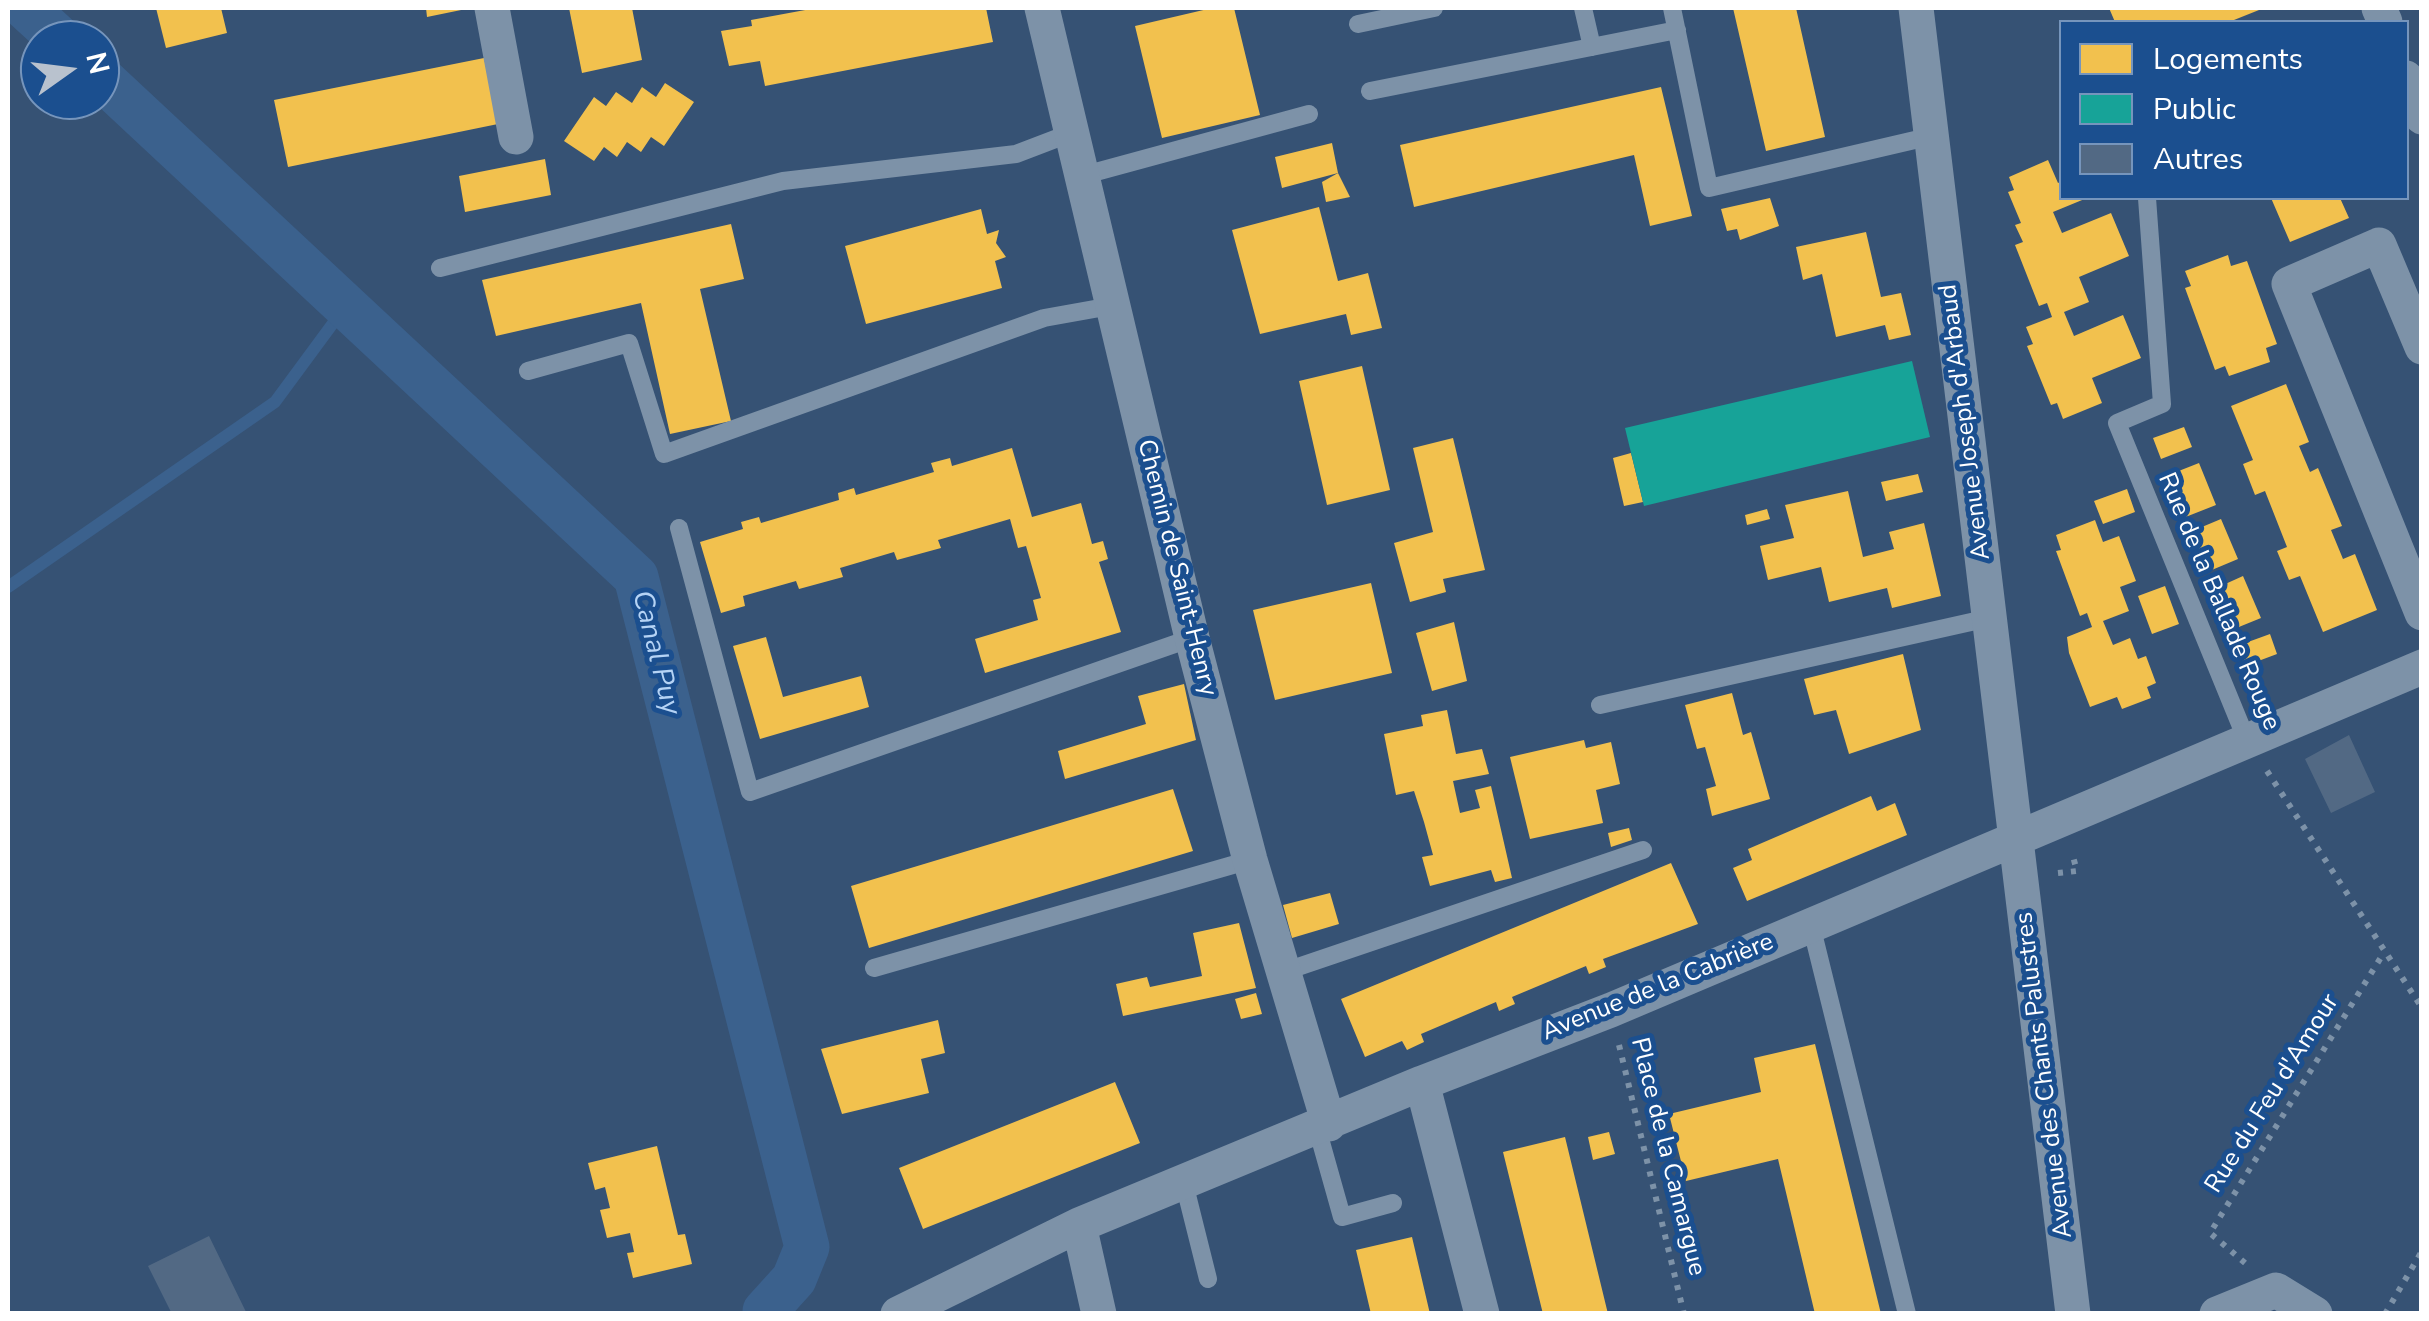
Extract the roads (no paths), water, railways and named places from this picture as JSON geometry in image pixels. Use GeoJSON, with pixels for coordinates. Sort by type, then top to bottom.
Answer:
{"type":"FeatureCollection","features":[{"type":"Feature","properties":{"kind":"street"},"geometry":{"type":"LineString","coordinates":[[492,8],[516,138]]}},
{"type":"Feature","properties":{"kind":"street","name":"Chemin de Saint-Henry"},"geometry":{"type":"LineString","coordinates":[[1042,8],[1192,638],[1323,1126]]}},
{"type":"Feature","properties":{"kind":"street","name":"Avenue Joseph d'Arbaud"},"geometry":{"type":"LineString","coordinates":[[1916,8],[2016,837]]}},
{"type":"Feature","properties":{"kind":"street"},"geometry":{"type":"LineString","coordinates":[[2409,85],[2422,117]]}},
{"type":"Feature","properties":{"kind":"street"},"geometry":{"type":"LineString","coordinates":[[2422,348],[2379,245],[2289,284],[2422,612]]}},
{"type":"Feature","properties":{"kind":"street","name":"Avenue de la Cabrière"},"geometry":{"type":"LineString","coordinates":[[898,1314],[1079,1225],[1422,1082],[1611,1010],[2422,668]]}},
{"type":"Feature","properties":{"kind":"street","name":"Avenue des Chants Palustres"},"geometry":{"type":"LineString","coordinates":[[2016,837],[2072,1314]]}},
{"type":"Feature","properties":{"kind":"street"},"geometry":{"type":"LineString","coordinates":[[1422,1082],[1482,1314]]}},
{"type":"Feature","properties":{"kind":"street"},"geometry":{"type":"LineString","coordinates":[[1079,1225],[1099,1314]]}},
{"type":"Feature","properties":{"kind":"street"},"geometry":{"type":"LineString","coordinates":[[2217,1314],[2276,1290],[2315,1314]]}},
{"type":"Feature","properties":{"kind":"lane"},"geometry":{"type":"LineString","coordinates":[[1358,24],[1434,8]]}},
{"type":"Feature","properties":{"kind":"lane"},"geometry":{"type":"LineString","coordinates":[[1582,8],[1592,47]]}},
{"type":"Feature","properties":{"kind":"lane"},"geometry":{"type":"LineString","coordinates":[[1672,8],[1710,188],[1932,136]]}},
{"type":"Feature","properties":{"kind":"lane"},"geometry":{"type":"LineString","coordinates":[[1370,92],[1676,30]]}},
{"type":"Feature","properties":{"kind":"lane"},"geometry":{"type":"LineString","coordinates":[[1081,176],[1308,114]]}},
{"type":"Feature","properties":{"kind":"lane"},"geometry":{"type":"LineString","coordinates":[[440,268],[783,181],[1016,154],[1071,133]]}},
{"type":"Feature","properties":{"kind":"lane","name":"Rue de la Ballade Rouge"},"geometry":{"type":"LineString","coordinates":[[2147,200],[2162,404],[2117,423],[2247,740]]}},
{"type":"Feature","properties":{"kind":"lane"},"geometry":{"type":"LineString","coordinates":[[528,371],[629,343],[664,454],[1044,318],[1112,306]]}},
{"type":"Feature","properties":{"kind":"lane"},"geometry":{"type":"LineString","coordinates":[[679,528],[750,792],[1192,638]]}},
{"type":"Feature","properties":{"kind":"lane"},"geometry":{"type":"LineString","coordinates":[[1600,705],[1989,618]]}},
{"type":"Feature","properties":{"kind":"lane"},"geometry":{"type":"LineString","coordinates":[[1283,972],[1643,850]]}},
{"type":"Feature","properties":{"kind":"lane"},"geometry":{"type":"LineString","coordinates":[[874,968],[1250,860]]}},
{"type":"Feature","properties":{"kind":"lane"},"geometry":{"type":"LineString","coordinates":[[1811,925],[1907,1314]]}},
{"type":"Feature","properties":{"kind":"lane"},"geometry":{"type":"LineString","coordinates":[[1323,1126],[1342,1217],[1393,1203]]}},
{"type":"Feature","properties":{"kind":"lane"},"geometry":{"type":"LineString","coordinates":[[1184,1183],[1208,1279]]}},
{"type":"Feature","properties":{"kind":"waterway","name":"Canal Puy"},"geometry":{"type":"LineString","coordinates":[[26,8],[39,20]]}},
{"type":"Feature","properties":{"kind":"waterway","name":"Canal Puy"},"geometry":{"type":"LineString","coordinates":[[120,96],[636,577],[807,1247],[794,1279],[765,1311]]}},
{"type":"Feature","properties":{"kind":"waterway"},"geometry":{"type":"LineString","coordinates":[[8,587],[275,402],[345,307]]}}]}
